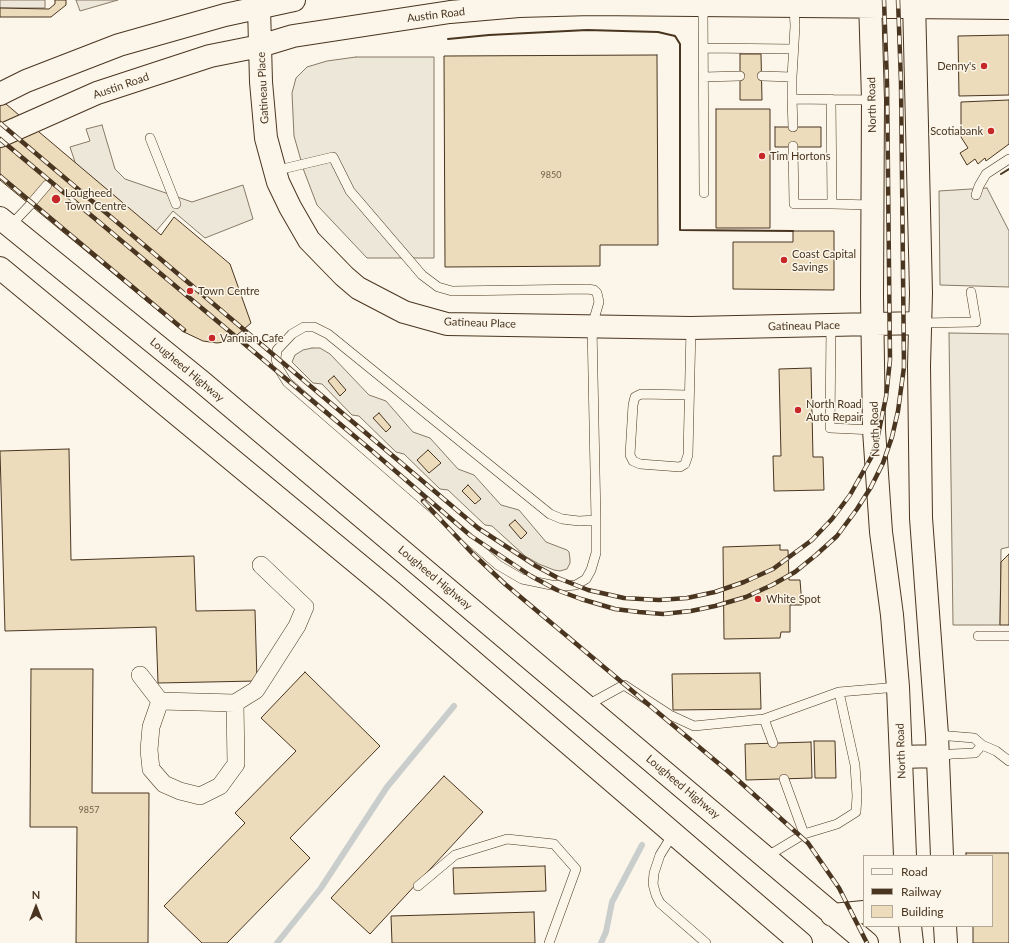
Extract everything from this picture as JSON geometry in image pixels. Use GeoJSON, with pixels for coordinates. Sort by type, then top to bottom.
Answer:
{"type":"FeatureCollection","features":[{"type":"Feature","properties":{"kind":"main road"},"geometry":{"type":"LineString","coordinates":[[0,94],[26,81],[120,45],[225,15],[294,0]]}},
{"type":"Feature","properties":{"kind":"main road"},"geometry":{"type":"LineString","coordinates":[[331,31],[351,18],[438,7],[447,5],[454,0]]}},
{"type":"Feature","properties":{"kind":"main road","name":"Austin Road"},"geometry":{"type":"LineString","coordinates":[[0,136],[96,93],[210,56],[260,46],[294,36],[450,12],[519,6],[592,4],[794,6],[914,4],[1009,8]]}},
{"type":"Feature","properties":{"kind":"main road","name":"North Road"},"geometry":{"type":"LineString","coordinates":[[870,4],[873,100],[872,325],[874,430],[881,532],[892,615],[898,687],[905,855]]}},
{"type":"Feature","properties":{"kind":"main road"},"geometry":{"type":"LineString","coordinates":[[914,4],[921,324],[919,366],[921,518],[936,735],[942,855]]}},
{"type":"Feature","properties":{"kind":"main road","name":"Gatineau Place"},"geometry":{"type":"LineString","coordinates":[[259,7],[261,82],[266,138],[278,182],[290,207],[310,240],[344,276],[358,288],[404,312],[447,324],[691,328],[921,324]]}},
{"type":"Feature","properties":{"kind":"main road","name":"Lougheed Highway"},"geometry":{"type":"LineString","coordinates":[[5,222],[202,382],[866,943]]}},
{"type":"Feature","properties":{"kind":"main road"},"geometry":{"type":"LineString","coordinates":[[0,268],[392,592],[801,943]]}},
{"type":"Feature","properties":{"kind":"main road"},"geometry":{"type":"LineString","coordinates":[[901,756],[937,756]]}},
{"type":"Feature","properties":{"kind":"main road"},"geometry":{"type":"LineString","coordinates":[[832,915],[863,912]]}},
{"type":"Feature","properties":{"kind":"main road"},"geometry":{"type":"LineString","coordinates":[[910,927],[912,943]]}},
{"type":"Feature","properties":{"kind":"main road"},"geometry":{"type":"LineString","coordinates":[[946,927],[946,943]]}},
{"type":"Feature","properties":{"kind":"street"},"geometry":{"type":"LineString","coordinates":[[140,675],[160,700],[235,703],[256,690],[297,626],[305,607],[261,565]]}},
{"type":"Feature","properties":{"kind":"street"},"geometry":{"type":"LineString","coordinates":[[160,700],[151,727],[149,750],[151,769],[164,784],[180,791],[200,796],[220,786],[236,764],[235,703]]}},
{"type":"Feature","properties":{"kind":"lane"},"geometry":{"type":"LineString","coordinates":[[703,6],[704,193]]}},
{"type":"Feature","properties":{"kind":"lane"},"geometry":{"type":"LineString","coordinates":[[793,127],[792,77],[794,49],[794,6]]}},
{"type":"Feature","properties":{"kind":"lane"},"geometry":{"type":"LineString","coordinates":[[703,48],[794,49]]}},
{"type":"Feature","properties":{"kind":"lane"},"geometry":{"type":"LineString","coordinates":[[703,77],[740,76]]}},
{"type":"Feature","properties":{"kind":"lane"},"geometry":{"type":"LineString","coordinates":[[762,76],[792,77]]}},
{"type":"Feature","properties":{"kind":"lane"},"geometry":{"type":"LineString","coordinates":[[792,99],[873,100]]}},
{"type":"Feature","properties":{"kind":"lane"},"geometry":{"type":"LineString","coordinates":[[831,99],[832,204]]}},
{"type":"Feature","properties":{"kind":"lane"},"geometry":{"type":"LineString","coordinates":[[150,138],[176,204]]}},
{"type":"Feature","properties":{"kind":"lane"},"geometry":{"type":"LineString","coordinates":[[793,146],[794,204],[872,205]]}},
{"type":"Feature","properties":{"kind":"lane"},"geometry":{"type":"LineString","coordinates":[[274,171],[333,157],[350,191],[412,264],[429,282],[438,287],[452,291],[594,290],[597,293],[599,302],[592,326],[596,520],[595,558],[586,579],[576,585],[551,585],[522,579],[498,565],[287,382],[279,369],[276,359],[278,350],[292,334],[304,327],[314,327],[328,334],[550,514],[562,519],[579,521],[596,520]]}},
{"type":"Feature","properties":{"kind":"lane"},"geometry":{"type":"LineString","coordinates":[[976,195],[986,174],[1009,159]]}},
{"type":"Feature","properties":{"kind":"lane"},"geometry":{"type":"LineString","coordinates":[[5,222],[29,206],[47,185]]}},
{"type":"Feature","properties":{"kind":"lane"},"geometry":{"type":"LineString","coordinates":[[921,324],[976,322],[971,292]]}},
{"type":"Feature","properties":{"kind":"lane"},"geometry":{"type":"LineString","coordinates":[[831,326],[830,428],[874,430]]}},
{"type":"Feature","properties":{"kind":"lane"},"geometry":{"type":"LineString","coordinates":[[689,395],[641,394],[635,397],[633,405],[630,455],[633,461],[640,464],[680,467],[685,464],[688,455],[691,328]]}},
{"type":"Feature","properties":{"kind":"lane"},"geometry":{"type":"LineString","coordinates":[[978,636],[1009,636]]}},
{"type":"Feature","properties":{"kind":"lane"},"geometry":{"type":"LineString","coordinates":[[586,706],[624,685],[670,715],[694,726],[764,719],[839,692],[898,687]]}},
{"type":"Feature","properties":{"kind":"lane"},"geometry":{"type":"LineString","coordinates":[[766,857],[804,834],[837,824],[856,812],[857,796],[855,765],[839,692]]}},
{"type":"Feature","properties":{"kind":"lane"},"geometry":{"type":"LineString","coordinates":[[764,719],[773,743]]}},
{"type":"Feature","properties":{"kind":"lane"},"geometry":{"type":"LineString","coordinates":[[936,735],[974,738],[982,745],[996,751],[1009,761]]}},
{"type":"Feature","properties":{"kind":"lane"},"geometry":{"type":"LineString","coordinates":[[937,756],[975,753],[982,745]]}},
{"type":"Feature","properties":{"kind":"lane"},"geometry":{"type":"LineString","coordinates":[[784,779],[804,834]]}},
{"type":"Feature","properties":{"kind":"lane"},"geometry":{"type":"LineString","coordinates":[[673,834],[660,855],[654,873],[653,884],[656,896],[660,903],[706,943]]}},
{"type":"Feature","properties":{"kind":"lane"},"geometry":{"type":"LineString","coordinates":[[418,886],[455,855],[500,841],[507,839],[554,844],[576,869],[549,943]]}},
{"type":"Feature","properties":{"kind":"shaded area"},"geometry":{"type":"Polygon","coordinates":[[[0,0],[45,0],[45,8],[0,8],[0,0]]]}},
{"type":"Feature","properties":{"kind":"shaded area"},"geometry":{"type":"Polygon","coordinates":[[[76,0],[118,0],[80,11],[76,0]]]}},
{"type":"Feature","properties":{"kind":"shaded area"},"geometry":{"type":"Polygon","coordinates":[[[356,57],[434,57],[434,258],[367,258],[317,205],[304,171],[294,136],[292,93],[296,78],[307,67],[327,61],[356,57]]]}},
{"type":"Feature","properties":{"kind":"shaded area"},"geometry":{"type":"Polygon","coordinates":[[[102,125],[115,169],[125,179],[192,202],[243,185],[253,219],[205,238],[173,211],[152,236],[80,177],[70,147],[90,141],[86,129],[102,125]]]}},
{"type":"Feature","properties":{"kind":"shaded area"},"geometry":{"type":"Polygon","coordinates":[[[987,188],[1009,231],[1009,287],[940,285],[939,191],[987,188]]]}},
{"type":"Feature","properties":{"kind":"shaded area"},"geometry":{"type":"Polygon","coordinates":[[[949,333],[1009,334],[1009,547],[1001,549],[1000,625],[953,625],[949,333]]]}},
{"type":"Feature","properties":{"kind":"shaded area"},"geometry":{"type":"Polygon","coordinates":[[[320,348],[330,354],[369,395],[386,401],[413,432],[430,438],[458,469],[474,475],[501,505],[519,510],[546,542],[567,550],[569,552],[570,563],[567,569],[560,571],[554,570],[525,556],[492,526],[485,525],[448,490],[440,489],[404,454],[396,452],[359,416],[352,415],[322,384],[313,383],[292,362],[295,355],[303,350],[320,348]]]}},
{"type":"Feature","properties":{"kind":"building"},"geometry":{"type":"Polygon","coordinates":[[[55,0],[66,0],[66,5],[51,17],[0,17],[0,8],[49,9],[55,4],[55,0]]]}},
{"type":"Feature","properties":{"kind":"building","name":"Denny's"},"geometry":{"type":"Polygon","coordinates":[[[1009,35],[1009,95],[959,96],[958,36],[1009,35]]]}},
{"type":"Feature","properties":{"kind":"building"},"geometry":{"type":"Polygon","coordinates":[[[740,54],[761,54],[762,100],[740,100],[740,54]]]}},
{"type":"Feature","properties":{"kind":"building"},"geometry":{"type":"Polygon","coordinates":[[[657,55],[658,245],[600,245],[600,266],[445,267],[444,56],[657,55]]]}},
{"type":"Feature","properties":{"kind":"building"},"geometry":{"type":"Polygon","coordinates":[[[0,99],[161,235],[174,217],[230,264],[251,323],[230,341],[217,343],[203,341],[184,332],[0,180],[0,99]]]}},
{"type":"Feature","properties":{"kind":"building"},"geometry":{"type":"Polygon","coordinates":[[[1009,100],[1009,144],[986,161],[985,158],[978,164],[975,159],[967,165],[960,153],[968,148],[961,137],[961,102],[1009,100]]]}},
{"type":"Feature","properties":{"kind":"building"},"geometry":{"type":"Polygon","coordinates":[[[716,109],[770,109],[770,228],[716,228],[716,109]]]}},
{"type":"Feature","properties":{"kind":"building"},"geometry":{"type":"Polygon","coordinates":[[[775,127],[821,127],[821,147],[775,147],[775,127]]]}},
{"type":"Feature","properties":{"kind":"building"},"geometry":{"type":"Polygon","coordinates":[[[793,231],[834,231],[834,290],[733,289],[733,242],[793,242],[793,231]]]}},
{"type":"Feature","properties":{"kind":"building"},"geometry":{"type":"Polygon","coordinates":[[[811,368],[813,457],[823,457],[824,490],[774,491],[773,456],[781,456],[779,369],[811,368]]]}},
{"type":"Feature","properties":{"kind":"building"},"geometry":{"type":"Polygon","coordinates":[[[334,376],[346,390],[340,396],[328,381],[334,376]]]}},
{"type":"Feature","properties":{"kind":"building"},"geometry":{"type":"Polygon","coordinates":[[[379,413],[391,427],[386,432],[373,418],[379,413]]]}},
{"type":"Feature","properties":{"kind":"building"},"geometry":{"type":"Polygon","coordinates":[[[69,449],[71,560],[194,556],[196,611],[255,610],[257,681],[158,683],[156,627],[5,631],[0,451],[69,449]]]}},
{"type":"Feature","properties":{"kind":"building"},"geometry":{"type":"Polygon","coordinates":[[[428,450],[441,463],[429,473],[417,460],[428,450]]]}},
{"type":"Feature","properties":{"kind":"building"},"geometry":{"type":"Polygon","coordinates":[[[468,485],[481,499],[475,504],[462,491],[468,485]]]}},
{"type":"Feature","properties":{"kind":"building"},"geometry":{"type":"Polygon","coordinates":[[[515,520],[527,533],[521,539],[509,525],[515,520]]]}},
{"type":"Feature","properties":{"kind":"building"},"geometry":{"type":"Polygon","coordinates":[[[780,545],[780,550],[788,550],[789,580],[800,580],[802,605],[790,605],[790,632],[781,632],[780,638],[724,639],[723,547],[780,545]]]}},
{"type":"Feature","properties":{"kind":"building"},"geometry":{"type":"Polygon","coordinates":[[[1009,554],[1009,625],[1000,625],[1001,562],[1009,554]]]}},
{"type":"Feature","properties":{"kind":"building"},"geometry":{"type":"Polygon","coordinates":[[[31,669],[93,669],[92,793],[149,793],[148,943],[76,943],[77,827],[30,827],[31,669]]]}},
{"type":"Feature","properties":{"kind":"building"},"geometry":{"type":"Polygon","coordinates":[[[305,672],[380,746],[290,838],[310,858],[227,943],[202,943],[164,906],[245,823],[235,813],[296,751],[261,718],[305,672]]]}},
{"type":"Feature","properties":{"kind":"building"},"geometry":{"type":"Polygon","coordinates":[[[760,673],[761,709],[673,710],[672,674],[760,673]]]}},
{"type":"Feature","properties":{"kind":"building"},"geometry":{"type":"Polygon","coordinates":[[[814,741],[835,741],[836,778],[815,778],[814,741]]]}},
{"type":"Feature","properties":{"kind":"building"},"geometry":{"type":"Polygon","coordinates":[[[811,742],[812,778],[746,780],[745,744],[811,742]]]}},
{"type":"Feature","properties":{"kind":"building"},"geometry":{"type":"Polygon","coordinates":[[[444,776],[483,812],[370,934],[331,898],[444,776]]]}},
{"type":"Feature","properties":{"kind":"building"},"geometry":{"type":"Polygon","coordinates":[[[966,853],[1009,853],[1009,943],[973,943],[973,927],[993,927],[993,855],[966,855],[966,853]]]}},
{"type":"Feature","properties":{"kind":"building"},"geometry":{"type":"Polygon","coordinates":[[[545,866],[546,891],[454,894],[453,868],[545,866]]]}},
{"type":"Feature","properties":{"kind":"building"},"geometry":{"type":"Polygon","coordinates":[[[534,912],[535,943],[392,943],[391,916],[534,912]]]}},
{"type":"Feature","properties":{"kind":"waterway"},"geometry":{"type":"LineString","coordinates":[[277,943],[321,888],[387,787],[454,706]]}},
{"type":"Feature","properties":{"kind":"waterway"},"geometry":{"type":"LineString","coordinates":[[601,943],[606,932],[612,902],[642,845]]}},
{"type":"Feature","properties":{"kind":"railway"},"geometry":{"type":"LineString","coordinates":[[0,123],[478,528],[536,566],[558,578],[588,590],[624,598],[659,600],[687,598],[715,592],[744,582],[773,569],[812,540],[832,519],[850,495],[872,456],[886,397],[890,360],[887,83],[884,0]]}},
{"type":"Feature","properties":{"kind":"railway"},"geometry":{"type":"LineString","coordinates":[[0,139],[371,450],[471,536],[531,576],[557,590],[581,599],[615,609],[639,612],[663,614],[691,611],[746,597],[795,572],[816,555],[837,536],[857,509],[871,487],[883,463],[892,437],[898,411],[904,367],[901,82],[898,0]]}},
{"type":"Feature","properties":{"kind":"railway"},"geometry":{"type":"LineString","coordinates":[[0,176],[184,330]]}},
{"type":"Feature","properties":{"kind":"railway"},"geometry":{"type":"LineString","coordinates":[[423,501],[472,553],[505,584],[730,773],[808,843],[839,888],[867,943]]}},
{"type":"Feature","properties":{"kind":"wall"},"geometry":{"type":"LineString","coordinates":[[448,39],[489,35],[587,30],[658,32],[675,36],[680,44],[680,230],[793,231]]}},
{"type":"Feature","properties":{"kind":"wall"},"geometry":{"type":"LineString","coordinates":[[1001,174],[1009,169]]}},
{"type":"Feature","properties":{"kind":"place","name":"Denny's"},"geometry":{"type":"Point","coordinates":[984,66]}},
{"type":"Feature","properties":{"kind":"place","name":"Scotiabank"},"geometry":{"type":"Point","coordinates":[991,131]}},
{"type":"Feature","properties":{"kind":"place","name":"Tim Hortons"},"geometry":{"type":"Point","coordinates":[762,156]}},
{"type":"Feature","properties":{"kind":"place","name":"Lougheed Town Centre"},"geometry":{"type":"Point","coordinates":[56,199]}},
{"type":"Feature","properties":{"kind":"place","name":"Coast Capital Savings"},"geometry":{"type":"Point","coordinates":[784,260]}},
{"type":"Feature","properties":{"kind":"place","name":"Town Centre"},"geometry":{"type":"Point","coordinates":[190,291]}},
{"type":"Feature","properties":{"kind":"place","name":"Vannian Cafe"},"geometry":{"type":"Point","coordinates":[212,338]}},
{"type":"Feature","properties":{"kind":"place","name":"North Road Auto Repair"},"geometry":{"type":"Point","coordinates":[798,410]}},
{"type":"Feature","properties":{"kind":"place","name":"White Spot"},"geometry":{"type":"Point","coordinates":[758,599]}}]}
